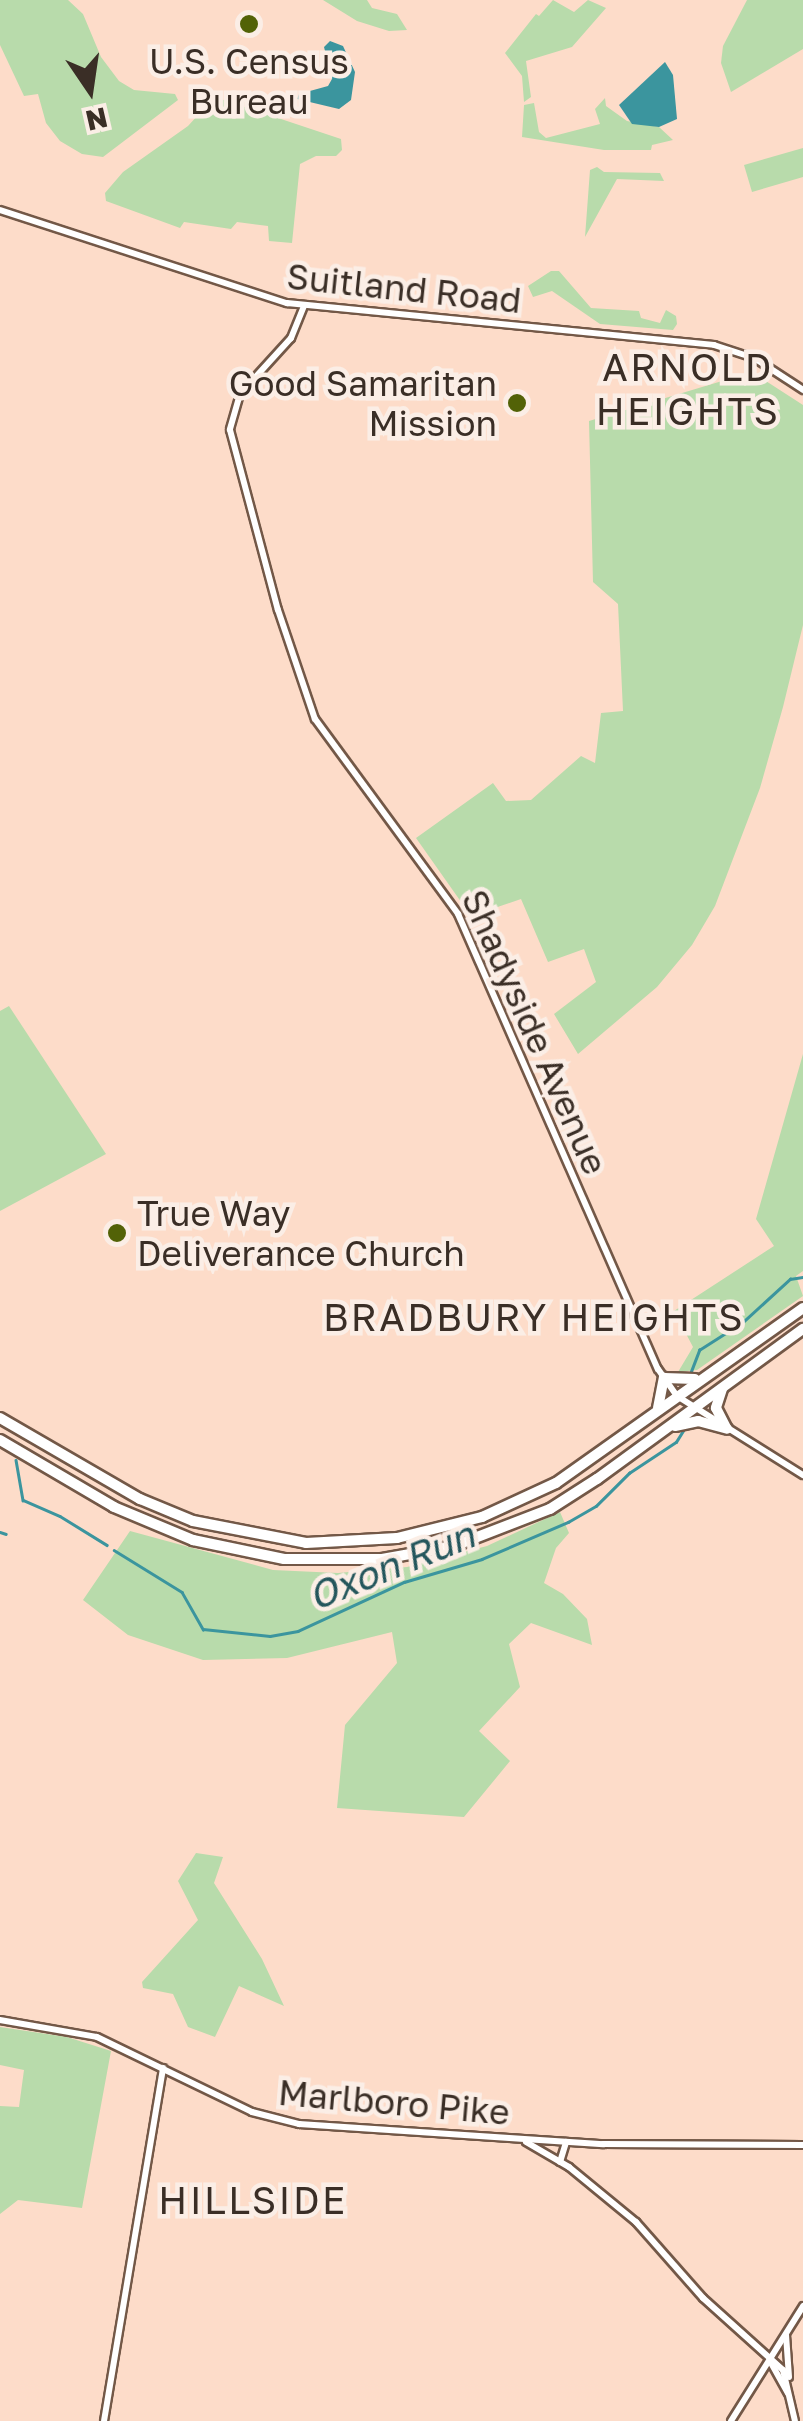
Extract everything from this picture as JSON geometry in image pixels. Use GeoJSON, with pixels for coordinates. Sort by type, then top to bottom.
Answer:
{"type":"FeatureCollection","features":[{"type":"Feature","properties":{"kind":"highway"},"geometry":{"type":"LineString","coordinates":[[0,1418],[164,1510],[241,1534],[328,1544],[420,1534],[506,1508],[576,1471],[803,1308]]}},
{"type":"Feature","properties":{"kind":"highway"},"geometry":{"type":"LineString","coordinates":[[629,1457],[803,1329]]}},
{"type":"Feature","properties":{"kind":"highway"},"geometry":{"type":"LineString","coordinates":[[727,1429],[717,1402],[737,1374]]}},
{"type":"Feature","properties":{"kind":"highway"},"geometry":{"type":"LineString","coordinates":[[657,1411],[664,1378],[701,1378]]}},
{"type":"Feature","properties":{"kind":"highway"},"geometry":{"type":"LineString","coordinates":[[0,1440],[114,1507],[171,1533],[252,1555],[330,1562],[412,1555],[500,1531],[550,1509],[684,1423],[709,1422],[727,1429]]}},
{"type":"Feature","properties":{"kind":"main road","name":"Suitland Road"},"geometry":{"type":"LineString","coordinates":[[0,210],[262,296],[304,306],[722,346],[754,358],[803,390]]}},
{"type":"Feature","properties":{"kind":"main road","name":"Shadyside Avenue"},"geometry":{"type":"LineString","coordinates":[[304,306],[303,317],[284,347],[240,394],[230,430],[300,682],[330,744],[434,875],[458,914],[664,1378],[677,1396],[803,1475]]}},
{"type":"Feature","properties":{"kind":"main road","name":"Marlboro Pike"},"geometry":{"type":"LineString","coordinates":[[0,2020],[97,2036],[252,2112],[289,2122],[566,2142],[803,2145]]}},
{"type":"Feature","properties":{"kind":"main road"},"geometry":{"type":"LineString","coordinates":[[104,2421],[163,2068]]}},
{"type":"Feature","properties":{"kind":"main road"},"geometry":{"type":"LineString","coordinates":[[523,2139],[560,2162],[636,2222],[703,2298],[783,2370],[790,2384]]}},
{"type":"Feature","properties":{"kind":"main road"},"geometry":{"type":"LineString","coordinates":[[560,2162],[566,2142]]}},
{"type":"Feature","properties":{"kind":"main road"},"geometry":{"type":"LineString","coordinates":[[731,2421],[803,2306]]}},
{"type":"Feature","properties":{"kind":"main road"},"geometry":{"type":"LineString","coordinates":[[788,2330],[785,2349],[795,2421]]}},
{"type":"Feature","properties":{"kind":"main road"},"geometry":{"type":"LineString","coordinates":[[769,2360],[790,2397]]}},
{"type":"Feature","properties":{"kind":"green space"},"geometry":{"type":"Polygon","coordinates":[[[0,0],[68,0],[83,14],[101,57],[119,81],[134,90],[175,94],[178,100],[103,157],[82,154],[60,141],[46,123],[38,94],[24,96],[0,45],[0,0]]]}},
{"type":"Feature","properties":{"kind":"green space"},"geometry":{"type":"Polygon","coordinates":[[[323,0],[367,0],[372,8],[397,14],[407,30],[389,31],[357,21],[323,0]]]}},
{"type":"Feature","properties":{"kind":"green space"},"geometry":{"type":"Polygon","coordinates":[[[553,0],[574,12],[588,0],[606,8],[572,47],[526,61],[531,97],[524,102],[522,76],[505,53],[536,14],[539,16],[553,0]]]}},
{"type":"Feature","properties":{"kind":"green space"},"geometry":{"type":"Polygon","coordinates":[[[747,0],[803,0],[803,49],[731,92],[721,63],[723,46],[747,0]]]}},
{"type":"Feature","properties":{"kind":"green space"},"geometry":{"type":"Polygon","coordinates":[[[605,98],[606,106],[627,121],[659,127],[673,140],[652,145],[651,150],[604,150],[522,137],[524,105],[534,103],[539,132],[546,138],[600,124],[595,109],[605,98]]]}},
{"type":"Feature","properties":{"kind":"green space"},"geometry":{"type":"Polygon","coordinates":[[[221,99],[341,139],[342,150],[336,156],[316,156],[300,164],[292,243],[269,241],[268,226],[237,222],[231,229],[184,222],[180,228],[106,201],[105,193],[123,172],[188,126],[209,103],[221,99]]]}},
{"type":"Feature","properties":{"kind":"green space"},"geometry":{"type":"Polygon","coordinates":[[[803,148],[803,177],[752,192],[744,165],[803,148]]]}},
{"type":"Feature","properties":{"kind":"green space"},"geometry":{"type":"Polygon","coordinates":[[[597,167],[604,172],[660,173],[664,181],[617,179],[585,237],[590,170],[597,167]]]}},
{"type":"Feature","properties":{"kind":"green space"},"geometry":{"type":"Polygon","coordinates":[[[551,271],[559,271],[591,308],[639,311],[641,318],[660,323],[666,310],[676,316],[677,324],[673,330],[600,324],[552,291],[533,297],[528,286],[551,271]]]}},
{"type":"Feature","properties":{"kind":"green space"},"geometry":{"type":"Polygon","coordinates":[[[752,372],[803,405],[803,625],[783,707],[760,788],[715,906],[692,945],[657,987],[578,1054],[554,1014],[596,982],[584,949],[548,962],[521,899],[471,916],[416,838],[493,783],[506,801],[531,800],[581,756],[595,763],[601,713],[623,711],[618,604],[593,582],[589,421],[752,372]]]}},
{"type":"Feature","properties":{"kind":"green space"},"geometry":{"type":"Polygon","coordinates":[[[9,1006],[106,1154],[0,1211],[0,1011],[9,1006]]]}},
{"type":"Feature","properties":{"kind":"green space"},"geometry":{"type":"Polygon","coordinates":[[[803,1054],[803,1271],[796,1276],[803,1296],[697,1370],[678,1372],[693,1347],[674,1311],[774,1246],[756,1219],[803,1054]]]}},
{"type":"Feature","properties":{"kind":"green space"},"geometry":{"type":"Polygon","coordinates":[[[560,1512],[569,1533],[556,1548],[544,1583],[563,1594],[587,1619],[592,1645],[531,1623],[509,1644],[520,1687],[479,1731],[510,1761],[464,1817],[337,1808],[345,1725],[397,1663],[392,1632],[287,1658],[203,1660],[128,1635],[83,1600],[130,1531],[273,1570],[338,1573],[407,1567],[487,1546],[560,1512]]]}},
{"type":"Feature","properties":{"kind":"green space"},"geometry":{"type":"Polygon","coordinates":[[[196,1853],[223,1857],[214,1883],[262,1959],[284,2006],[239,1986],[215,2037],[188,2027],[173,1994],[143,1988],[142,1982],[198,1920],[178,1881],[196,1853]]]}},
{"type":"Feature","properties":{"kind":"green space"},"geometry":{"type":"Polygon","coordinates":[[[0,2027],[67,2037],[111,2051],[82,2208],[18,2200],[0,2214],[0,2106],[19,2107],[24,2070],[0,2065],[0,2027]]]}},
{"type":"Feature","properties":{"kind":"water"},"geometry":{"type":"Polygon","coordinates":[[[330,41],[343,46],[355,72],[351,100],[339,109],[297,99],[299,94],[328,86],[332,79],[324,47],[330,41]]]}},
{"type":"Feature","properties":{"kind":"water"},"geometry":{"type":"Polygon","coordinates":[[[665,62],[673,75],[677,119],[659,127],[632,124],[619,105],[665,62]]]}},
{"type":"Feature","properties":{"kind":"waterway","name":"Oxon Run"},"geometry":{"type":"LineString","coordinates":[[690,1374],[699,1350],[743,1322],[790,1279],[803,1277]]}},
{"type":"Feature","properties":{"kind":"waterway","name":"Oxon Run"},"geometry":{"type":"LineString","coordinates":[[114,1550],[182,1592],[203,1629],[270,1636],[298,1631],[404,1582],[482,1559],[568,1522],[596,1506],[629,1473],[676,1442],[684,1429]]}},
{"type":"Feature","properties":{"kind":"waterway","name":"Oxon Run"},"geometry":{"type":"LineString","coordinates":[[16,1460],[23,1500],[60,1516],[107,1545]]}},
{"type":"Feature","properties":{"kind":"waterway","name":"Oxon Run"},"geometry":{"type":"LineString","coordinates":[[0,1532],[6,1534]]}},
{"type":"Feature","properties":{"kind":"place","name":"U.S. Census Bureau"},"geometry":{"type":"Point","coordinates":[249,24]}},
{"type":"Feature","properties":{"kind":"place","name":"Good Samaritan Mission"},"geometry":{"type":"Point","coordinates":[517,403]}},
{"type":"Feature","properties":{"kind":"place","name":"True Way Deliverance Church"},"geometry":{"type":"Point","coordinates":[117,1233]}},
{"type":"Feature","properties":{"kind":"district","name":"ARNOLD HEIGHTS"},"geometry":{"type":"Point","coordinates":[688,389]}},
{"type":"Feature","properties":{"kind":"district","name":"BRADBURY HEIGHTS"},"geometry":{"type":"Point","coordinates":[534,1317]}},
{"type":"Feature","properties":{"kind":"district","name":"HILLSIDE"},"geometry":{"type":"Point","coordinates":[253,2200]}}]}
